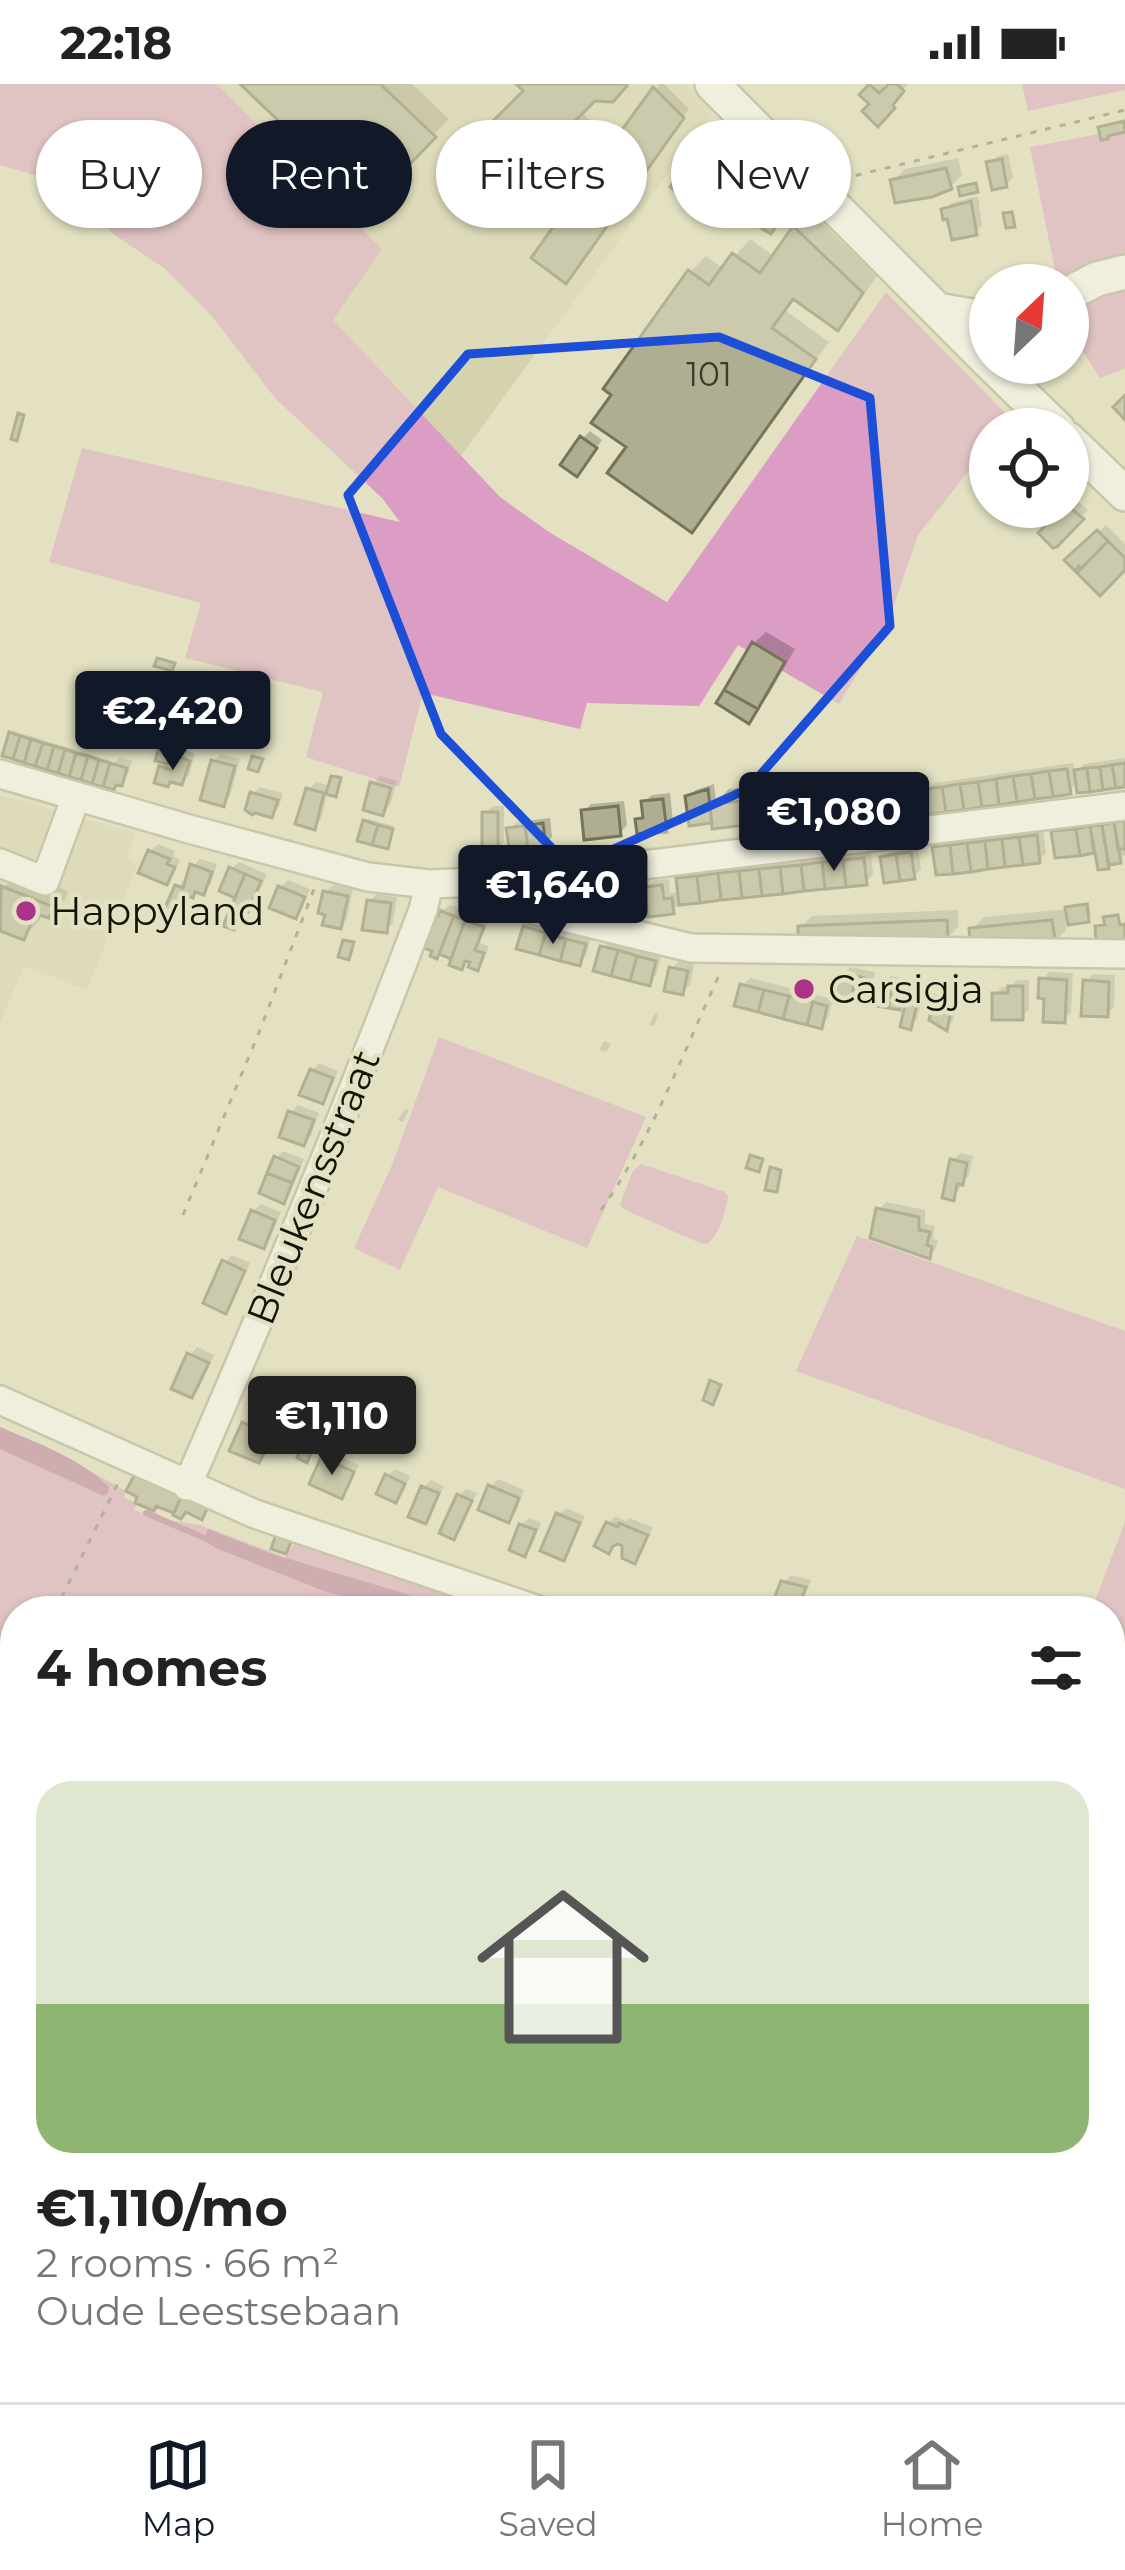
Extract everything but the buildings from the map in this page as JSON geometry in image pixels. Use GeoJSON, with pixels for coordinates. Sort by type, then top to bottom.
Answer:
{"type":"FeatureCollection","features":[{"type":"Feature","properties":{"kind":"main road"},"geometry":{"type":"LineString","coordinates":[[712,84],[747,120]]}},
{"type":"Feature","properties":{"kind":"main road"},"geometry":{"type":"LineString","coordinates":[[851,225],[969,338]]}},
{"type":"Feature","properties":{"kind":"main road"},"geometry":{"type":"LineString","coordinates":[[1089,283],[1125,272]]}},
{"type":"Feature","properties":{"kind":"main road"},"geometry":{"type":"LineString","coordinates":[[937,310],[969,316]]}},
{"type":"Feature","properties":{"kind":"main road"},"geometry":{"type":"LineString","coordinates":[[1017,384],[1039,408]]}},
{"type":"Feature","properties":{"kind":"main road"},"geometry":{"type":"LineString","coordinates":[[1089,459],[1125,494]]}},
{"type":"Feature","properties":{"kind":"street"},"geometry":{"type":"LineString","coordinates":[[0,774],[368,877],[429,884],[513,881],[1125,806]]}},
{"type":"Feature","properties":{"kind":"street"},"geometry":{"type":"LineString","coordinates":[[0,863],[45,881],[76,797]]}},
{"type":"Feature","properties":{"kind":"street"},"geometry":{"type":"LineString","coordinates":[[513,881],[518,902],[530,909],[691,948],[1125,954]]}},
{"type":"Feature","properties":{"kind":"street","name":"Bleukensstraat"},"geometry":{"type":"LineString","coordinates":[[187,1486],[347,1106],[429,884]]}},
{"type":"Feature","properties":{"kind":"street"},"geometry":{"type":"LineString","coordinates":[[0,1400],[187,1486],[291,1527],[496,1596]]}},
{"type":"Feature","properties":{"kind":"path"},"geometry":{"type":"LineString","coordinates":[[851,177],[1125,110]]}},
{"type":"Feature","properties":{"kind":"path"},"geometry":{"type":"LineString","coordinates":[[183,1215],[323,865]]}},
{"type":"Feature","properties":{"kind":"path"},"geometry":{"type":"LineString","coordinates":[[601,1210],[648,1132],[730,949]]}},
{"type":"Feature","properties":{"kind":"path"},"geometry":{"type":"LineString","coordinates":[[62,1596],[129,1459]]}},
{"type":"Feature","properties":{"kind":"highlighted area"},"geometry":{"type":"Polygon","coordinates":[[[719,337],[870,398],[890,626],[748,789],[571,868],[441,734],[348,495],[468,354],[719,337]]]}},
{"type":"Feature","properties":{"kind":"shaded area"},"geometry":{"type":"Polygon","coordinates":[[[0,84],[217,84],[253,120],[226,120],[226,228],[361,228],[382,249],[333,320],[500,497],[667,602],[886,292],[969,376],[969,384],[977,384],[1000,408],[969,408],[969,471],[918,535],[887,625],[839,704],[738,645],[699,706],[587,703],[580,729],[423,693],[399,787],[306,757],[323,692],[185,658],[201,603],[49,562],[82,448],[400,522],[382,498],[275,398],[211,315],[164,268],[107,228],[202,228],[202,120],[36,120],[36,175],[0,165],[0,84]]]}},
{"type":"Feature","properties":{"kind":"shaded area"},"geometry":{"type":"Polygon","coordinates":[[[217,84],[685,84],[713,112],[707,120],[671,120],[671,169],[647,202],[647,120],[436,120],[436,228],[628,228],[460,457],[332,320],[381,248],[361,228],[412,228],[412,120],[253,120],[217,84]]]}},
{"type":"Feature","properties":{"kind":"shaded area"},"geometry":{"type":"Polygon","coordinates":[[[1022,84],[1125,84],[1125,90],[1028,111],[1022,84]]]}},
{"type":"Feature","properties":{"kind":"shaded area"},"geometry":{"type":"Polygon","coordinates":[[[1125,129],[1125,368],[1100,378],[1089,361],[1089,264],[1054,264],[1030,147],[1125,129]]]}},
{"type":"Feature","properties":{"kind":"shaded area"},"geometry":{"type":"Polygon","coordinates":[[[0,795],[136,833],[126,859],[137,865],[87,990],[24,966],[0,1023],[0,795]]]}},
{"type":"Feature","properties":{"kind":"shaded area"},"geometry":{"type":"Polygon","coordinates":[[[439,1037],[646,1117],[587,1248],[438,1187],[400,1270],[354,1248],[392,1165],[439,1037]]]}},
{"type":"Feature","properties":{"kind":"shaded area"},"geometry":{"type":"Polygon","coordinates":[[[641,1164],[725,1192],[722,1222],[707,1244],[623,1209],[620,1204],[633,1171],[641,1164]]]}},
{"type":"Feature","properties":{"kind":"shaded area"},"geometry":{"type":"Polygon","coordinates":[[[857,1236],[1125,1331],[1125,1489],[796,1371],[857,1236]]]}},
{"type":"Feature","properties":{"kind":"shaded area"},"geometry":{"type":"Polygon","coordinates":[[[0,1427],[126,1491],[124,1498],[137,1503],[134,1510],[144,1514],[147,1509],[170,1520],[200,1525],[285,1557],[300,1536],[479,1596],[0,1596],[0,1427]]]}},
{"type":"Feature","properties":{"kind":"shaded area"},"geometry":{"type":"Polygon","coordinates":[[[0,1427],[85,1468],[109,1487],[108,1493],[104,1496],[0,1449],[0,1427]]]}},
{"type":"Feature","properties":{"kind":"shaded area"},"geometry":{"type":"Polygon","coordinates":[[[1125,1522],[1125,1596],[1097,1596],[1125,1522]]]}},
{"type":"Feature","properties":{"kind":"shaded area"},"geometry":{"type":"Polygon","coordinates":[[[208,1529],[269,1553],[413,1596],[342,1596],[204,1541],[208,1529]]]}},
{"type":"Feature","properties":{"kind":"waterway"},"geometry":{"type":"LineString","coordinates":[[146,1513],[209,1540]]}},
{"type":"Feature","properties":{"kind":"place","name":"Happyland"},"geometry":{"type":"Point","coordinates":[26,911]}},
{"type":"Feature","properties":{"kind":"place","name":"Carsigja"},"geometry":{"type":"Point","coordinates":[804,989]}}]}
